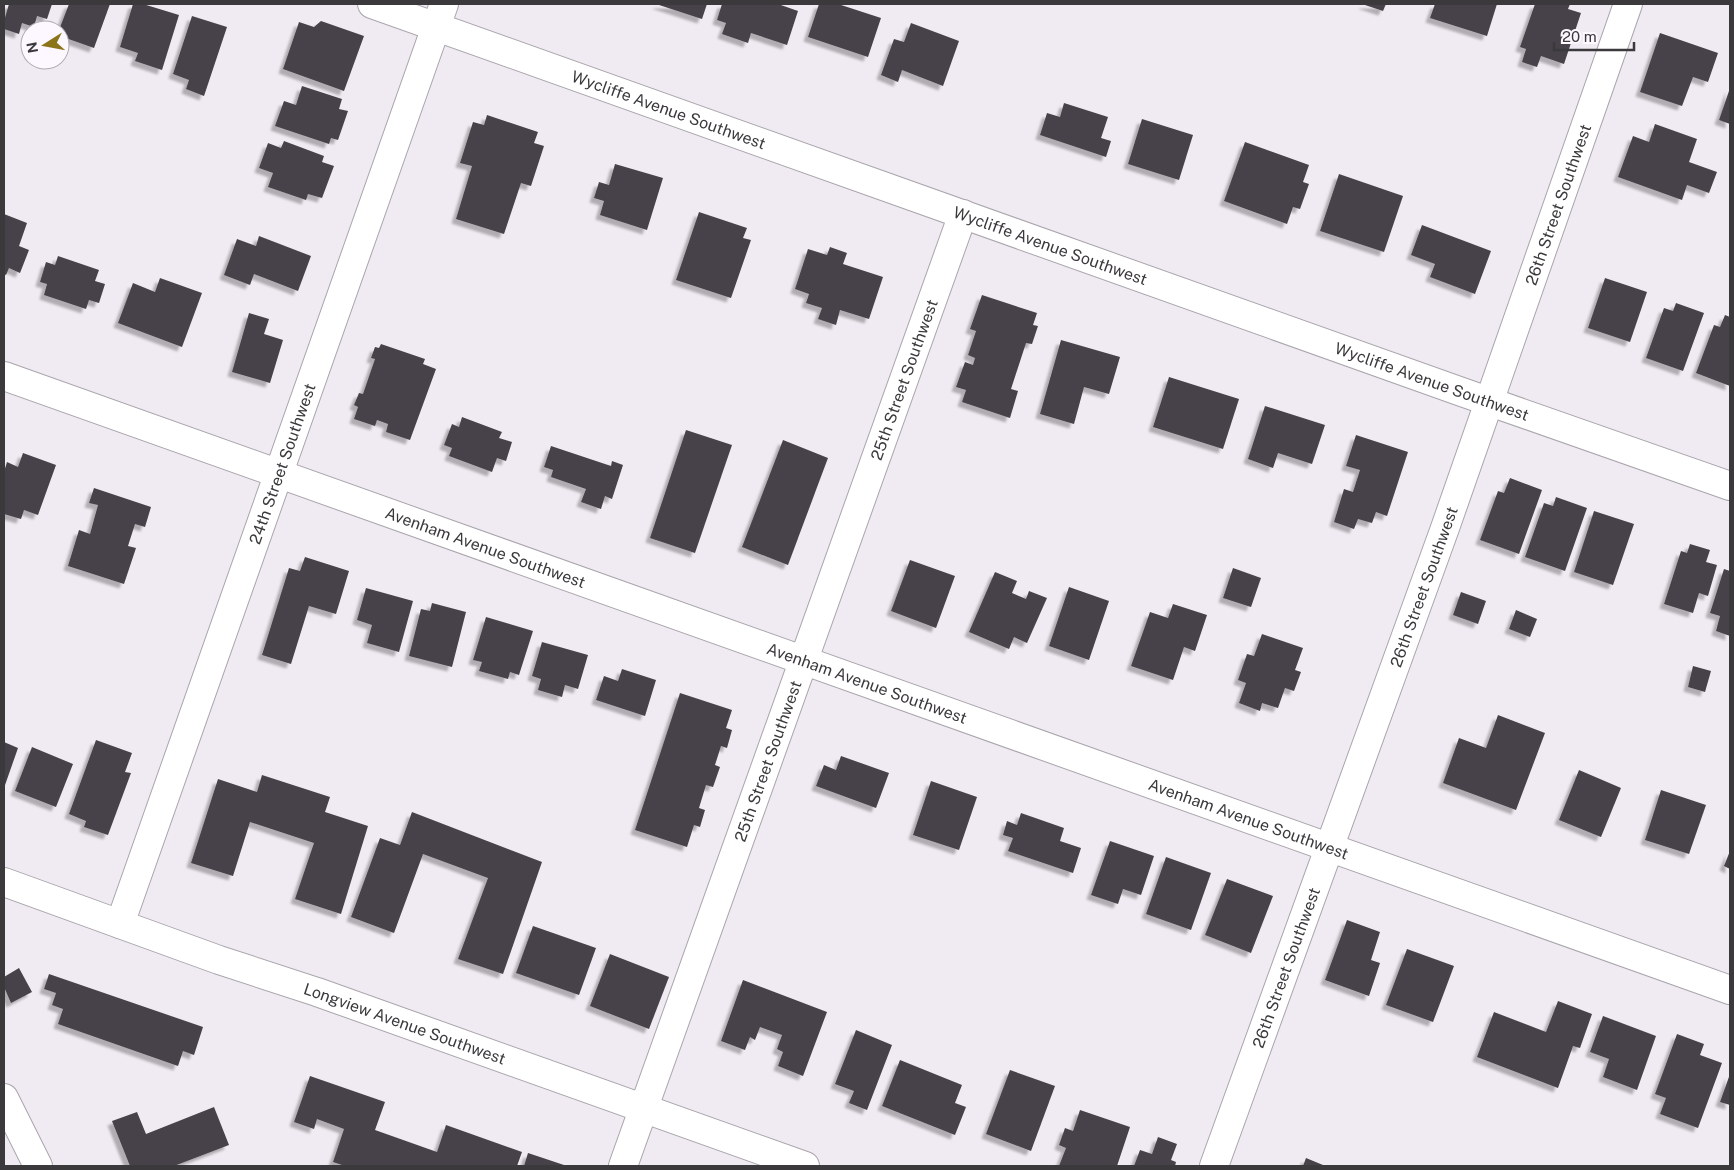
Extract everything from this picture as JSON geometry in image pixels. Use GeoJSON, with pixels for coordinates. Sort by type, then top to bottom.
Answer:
{"type":"FeatureCollection","features":[{"type":"Feature","properties":{"kind":"street","name":"Wycliffe Avenue Southwest"},"geometry":{"type":"LineString","coordinates":[[372,4],[440,15],[963,214],[1730,486]]}},
{"type":"Feature","properties":{"kind":"street","name":"26th Street Southwest"},"geometry":{"type":"LineString","coordinates":[[1214,1166],[1442,537],[1628,4]]}},
{"type":"Feature","properties":{"kind":"street","name":"24th Street Southwest"},"geometry":{"type":"LineString","coordinates":[[120,924],[440,15]]}},
{"type":"Feature","properties":{"kind":"street","name":"25th Street Southwest"},"geometry":{"type":"LineString","coordinates":[[623,1166],[963,214]]}},
{"type":"Feature","properties":{"kind":"street","name":"Avenham Avenue Southwest"},"geometry":{"type":"LineString","coordinates":[[4,376],[1730,990]]}},
{"type":"Feature","properties":{"kind":"street","name":"Longview Avenue Southwest"},"geometry":{"type":"LineString","coordinates":[[4,882],[219,960],[326,996],[805,1166]]}},
{"type":"Feature","properties":{"kind":"street"},"geometry":{"type":"LineString","coordinates":[[4,1098],[38,1166]]}},
{"type":"Feature","properties":{"kind":"building"},"geometry":{"type":"Polygon","coordinates":[[[9,4],[52,4],[47,19],[37,16],[36,20],[20,20],[19,34],[4,29],[4,21],[9,4]]]}},
{"type":"Feature","properties":{"kind":"building"},"geometry":{"type":"Polygon","coordinates":[[[69,4],[110,4],[94,48],[70,40],[70,20],[63,20],[69,4]]]}},
{"type":"Feature","properties":{"kind":"building"},"geometry":{"type":"Polygon","coordinates":[[[133,4],[143,4],[179,15],[162,70],[135,61],[138,53],[120,47],[133,4]]]}},
{"type":"Feature","properties":{"kind":"building"},"geometry":{"type":"Polygon","coordinates":[[[656,4],[707,4],[702,19],[656,4]]]}},
{"type":"Feature","properties":{"kind":"building"},"geometry":{"type":"Polygon","coordinates":[[[722,4],[778,4],[798,11],[787,45],[751,33],[748,43],[722,34],[726,23],[717,20],[722,4]]]}},
{"type":"Feature","properties":{"kind":"building"},"geometry":{"type":"Polygon","coordinates":[[[819,4],[838,4],[881,18],[868,57],[808,37],[819,4]]]}},
{"type":"Feature","properties":{"kind":"building"},"geometry":{"type":"Polygon","coordinates":[[[1362,4],[1386,4],[1383,11],[1362,4]]]}},
{"type":"Feature","properties":{"kind":"building"},"geometry":{"type":"Polygon","coordinates":[[[1435,4],[1497,4],[1487,36],[1430,18],[1435,4]]]}},
{"type":"Feature","properties":{"kind":"building"},"geometry":{"type":"Polygon","coordinates":[[[1535,4],[1570,4],[1568,9],[1581,13],[1564,64],[1541,56],[1537,67],[1522,62],[1526,49],[1520,47],[1535,4]]]}},
{"type":"Feature","properties":{"kind":"building"},"geometry":{"type":"Polygon","coordinates":[[[192,16],[227,27],[204,96],[186,89],[189,80],[173,74],[192,16]]]}},
{"type":"Feature","properties":{"kind":"building"},"geometry":{"type":"Polygon","coordinates":[[[321,21],[364,36],[344,91],[283,69],[299,22],[314,27],[321,21]]]}},
{"type":"Feature","properties":{"kind":"building"},"geometry":{"type":"Polygon","coordinates":[[[911,23],[959,41],[943,86],[902,70],[898,82],[881,75],[894,39],[904,42],[911,23]]]}},
{"type":"Feature","properties":{"kind":"building"},"geometry":{"type":"Polygon","coordinates":[[[1660,33],[1718,53],[1708,82],[1693,77],[1682,106],[1640,92],[1660,33]]]}},
{"type":"Feature","properties":{"kind":"building"},"geometry":{"type":"Polygon","coordinates":[[[302,86],[342,99],[339,109],[348,111],[338,140],[331,138],[329,144],[275,126],[284,101],[296,105],[302,86]]]}},
{"type":"Feature","properties":{"kind":"building"},"geometry":{"type":"Polygon","coordinates":[[[1730,88],[1730,124],[1719,120],[1730,88]]]}},
{"type":"Feature","properties":{"kind":"building"},"geometry":{"type":"Polygon","coordinates":[[[1064,103],[1108,117],[1101,138],[1111,141],[1106,157],[1040,135],[1047,113],[1060,117],[1064,103]]]}},
{"type":"Feature","properties":{"kind":"building"},"geometry":{"type":"Polygon","coordinates":[[[487,115],[538,132],[534,143],[544,146],[531,186],[521,183],[504,234],[456,219],[472,166],[460,163],[473,122],[484,125],[487,115]]]}},
{"type":"Feature","properties":{"kind":"building"},"geometry":{"type":"Polygon","coordinates":[[[1142,119],[1193,135],[1179,180],[1128,164],[1142,119]]]}},
{"type":"Feature","properties":{"kind":"building"},"geometry":{"type":"Polygon","coordinates":[[[1655,124],[1697,139],[1689,162],[1717,172],[1709,193],[1687,185],[1682,200],[1618,177],[1633,136],[1649,142],[1655,124]]]}},
{"type":"Feature","properties":{"kind":"building"},"geometry":{"type":"Polygon","coordinates":[[[284,141],[324,156],[322,162],[334,166],[322,198],[308,194],[306,200],[268,187],[273,173],[259,168],[268,143],[281,148],[284,141]]]}},
{"type":"Feature","properties":{"kind":"building"},"geometry":{"type":"Polygon","coordinates":[[[1245,142],[1309,165],[1303,182],[1309,184],[1300,209],[1293,207],[1287,224],[1224,201],[1245,142]]]}},
{"type":"Feature","properties":{"kind":"building"},"geometry":{"type":"Polygon","coordinates":[[[615,164],[663,178],[647,230],[600,215],[604,201],[594,198],[599,182],[609,185],[615,164]]]}},
{"type":"Feature","properties":{"kind":"building"},"geometry":{"type":"Polygon","coordinates":[[[1339,174],[1403,196],[1384,252],[1320,231],[1339,174]]]}},
{"type":"Feature","properties":{"kind":"building"},"geometry":{"type":"Polygon","coordinates":[[[699,212],[747,228],[743,238],[751,240],[731,298],[676,280],[699,212]]]}},
{"type":"Feature","properties":{"kind":"building"},"geometry":{"type":"Polygon","coordinates":[[[4,214],[27,223],[19,246],[29,250],[20,273],[9,268],[6,275],[4,274],[4,214]]]}},
{"type":"Feature","properties":{"kind":"building"},"geometry":{"type":"Polygon","coordinates":[[[1422,225],[1491,251],[1475,294],[1430,277],[1435,264],[1411,255],[1422,225]]]}},
{"type":"Feature","properties":{"kind":"building"},"geometry":{"type":"Polygon","coordinates":[[[259,236],[311,256],[298,291],[254,274],[250,285],[224,275],[237,239],[256,246],[259,236]]]}},
{"type":"Feature","properties":{"kind":"building"},"geometry":{"type":"Polygon","coordinates":[[[830,247],[847,253],[843,264],[883,277],[869,319],[840,310],[836,325],[818,319],[822,308],[806,303],[809,294],[795,289],[808,249],[827,255],[830,247]]]}},
{"type":"Feature","properties":{"kind":"building"},"geometry":{"type":"Polygon","coordinates":[[[58,256],[99,270],[95,281],[105,284],[99,303],[89,300],[86,309],[44,295],[47,284],[40,282],[46,262],[55,265],[58,256]]]}},
{"type":"Feature","properties":{"kind":"building"},"geometry":{"type":"Polygon","coordinates":[[[160,278],[202,293],[182,347],[118,323],[133,283],[155,292],[160,278]]]}},
{"type":"Feature","properties":{"kind":"building"},"geometry":{"type":"Polygon","coordinates":[[[1605,278],[1647,292],[1630,342],[1588,328],[1605,278]]]}},
{"type":"Feature","properties":{"kind":"building"},"geometry":{"type":"Polygon","coordinates":[[[982,295],[1037,313],[1033,325],[1038,326],[1032,344],[1026,343],[1011,389],[1018,391],[1010,418],[962,402],[966,390],[956,387],[965,362],[973,365],[975,358],[968,355],[976,331],[970,329],[982,295]]]}},
{"type":"Feature","properties":{"kind":"building"},"geometry":{"type":"Polygon","coordinates":[[[1676,303],[1704,313],[1683,371],[1646,358],[1664,308],[1673,311],[1676,303]]]}},
{"type":"Feature","properties":{"kind":"building"},"geometry":{"type":"Polygon","coordinates":[[[249,313],[269,319],[264,334],[283,340],[270,383],[232,372],[249,313]]]}},
{"type":"Feature","properties":{"kind":"building"},"geometry":{"type":"Polygon","coordinates":[[[1725,315],[1730,317],[1730,386],[1696,373],[1714,325],[1720,327],[1725,315]]]}},
{"type":"Feature","properties":{"kind":"building"},"geometry":{"type":"Polygon","coordinates":[[[1061,340],[1120,357],[1109,394],[1084,387],[1074,424],[1040,414],[1061,340]]]}},
{"type":"Feature","properties":{"kind":"building"},"geometry":{"type":"Polygon","coordinates":[[[381,344],[425,359],[423,364],[436,369],[410,440],[386,432],[388,424],[377,420],[375,426],[354,419],[358,407],[354,405],[359,393],[363,394],[375,359],[371,358],[375,347],[379,348],[381,344]]]}},
{"type":"Feature","properties":{"kind":"building"},"geometry":{"type":"Polygon","coordinates":[[[1169,377],[1239,399],[1223,449],[1153,427],[1169,377]]]}},
{"type":"Feature","properties":{"kind":"building"},"geometry":{"type":"Polygon","coordinates":[[[1265,406],[1325,425],[1312,464],[1278,453],[1273,468],[1248,459],[1265,406]]]}},
{"type":"Feature","properties":{"kind":"building"},"geometry":{"type":"Polygon","coordinates":[[[462,417],[502,432],[499,438],[512,442],[506,461],[497,458],[492,472],[449,456],[452,448],[444,445],[452,424],[459,427],[462,417]]]}},
{"type":"Feature","properties":{"kind":"building"},"geometry":{"type":"Polygon","coordinates":[[[686,430],[732,445],[695,553],[650,538],[686,430]]]}},
{"type":"Feature","properties":{"kind":"building"},"geometry":{"type":"Polygon","coordinates":[[[1356,435],[1408,452],[1387,516],[1376,512],[1372,523],[1358,519],[1354,529],[1334,522],[1344,489],[1353,492],[1360,470],[1346,466],[1356,435]]]}},
{"type":"Feature","properties":{"kind":"building"},"geometry":{"type":"Polygon","coordinates":[[[783,440],[828,458],[788,565],[742,547],[783,440]]]}},
{"type":"Feature","properties":{"kind":"building"},"geometry":{"type":"Polygon","coordinates":[[[551,446],[611,466],[612,461],[623,465],[612,499],[605,496],[601,509],[581,502],[586,489],[551,477],[553,470],[544,467],[551,446]]]}},
{"type":"Feature","properties":{"kind":"building"},"geometry":{"type":"Polygon","coordinates":[[[23,453],[56,465],[38,515],[24,510],[21,519],[4,514],[4,472],[7,462],[18,467],[23,453]]]}},
{"type":"Feature","properties":{"kind":"building"},"geometry":{"type":"Polygon","coordinates":[[[1510,478],[1542,490],[1519,554],[1480,540],[1498,491],[1504,493],[1510,478]]]}},
{"type":"Feature","properties":{"kind":"building"},"geometry":{"type":"Polygon","coordinates":[[[94,488],[151,507],[145,527],[135,524],[128,546],[136,548],[124,584],[68,566],[79,530],[90,534],[98,505],[89,503],[94,488]]]}},
{"type":"Feature","properties":{"kind":"building"},"geometry":{"type":"Polygon","coordinates":[[[1556,497],[1587,508],[1565,571],[1525,557],[1544,503],[1553,506],[1556,497]]]}},
{"type":"Feature","properties":{"kind":"building"},"geometry":{"type":"Polygon","coordinates":[[[1594,511],[1634,524],[1613,585],[1574,572],[1594,511]]]}},
{"type":"Feature","properties":{"kind":"building"},"geometry":{"type":"Polygon","coordinates":[[[1690,544],[1710,550],[1706,562],[1717,565],[1708,596],[1699,593],[1693,613],[1664,604],[1681,551],[1687,553],[1690,544]]]}},
{"type":"Feature","properties":{"kind":"building"},"geometry":{"type":"Polygon","coordinates":[[[305,557],[349,571],[336,614],[309,606],[291,664],[262,655],[289,568],[300,571],[305,557]]]}},
{"type":"Feature","properties":{"kind":"building"},"geometry":{"type":"Polygon","coordinates":[[[910,560],[955,576],[936,628],[891,611],[910,560]]]}},
{"type":"Feature","properties":{"kind":"building"},"geometry":{"type":"Polygon","coordinates":[[[1233,568],[1261,578],[1251,607],[1223,598],[1233,568]]]}},
{"type":"Feature","properties":{"kind":"building"},"geometry":{"type":"Polygon","coordinates":[[[1724,569],[1730,571],[1730,636],[1716,631],[1720,616],[1710,613],[1724,569]]]}},
{"type":"Feature","properties":{"kind":"building"},"geometry":{"type":"Polygon","coordinates":[[[995,572],[1017,581],[1012,593],[1026,599],[1029,591],[1047,598],[1027,643],[1014,637],[1009,649],[969,632],[995,572]]]}},
{"type":"Feature","properties":{"kind":"building"},"geometry":{"type":"Polygon","coordinates":[[[1069,587],[1109,601],[1089,660],[1049,646],[1069,587]]]}},
{"type":"Feature","properties":{"kind":"building"},"geometry":{"type":"Polygon","coordinates":[[[366,588],[413,601],[399,652],[367,643],[372,625],[357,620],[366,588]]]}},
{"type":"Feature","properties":{"kind":"building"},"geometry":{"type":"Polygon","coordinates":[[[1461,592],[1486,601],[1478,624],[1453,615],[1461,592]]]}},
{"type":"Feature","properties":{"kind":"building"},"geometry":{"type":"Polygon","coordinates":[[[432,603],[466,612],[452,667],[409,656],[421,609],[430,611],[432,603]]]}},
{"type":"Feature","properties":{"kind":"building"},"geometry":{"type":"Polygon","coordinates":[[[1173,604],[1207,615],[1195,651],[1184,647],[1173,680],[1131,666],[1150,612],[1168,618],[1173,604]]]}},
{"type":"Feature","properties":{"kind":"building"},"geometry":{"type":"Polygon","coordinates":[[[1516,610],[1537,619],[1530,637],[1509,629],[1516,610]]]}},
{"type":"Feature","properties":{"kind":"building"},"geometry":{"type":"Polygon","coordinates":[[[486,617],[533,631],[519,675],[510,672],[508,679],[479,671],[482,662],[473,660],[486,617]]]}},
{"type":"Feature","properties":{"kind":"building"},"geometry":{"type":"Polygon","coordinates":[[[1262,634],[1303,648],[1295,670],[1301,672],[1294,691],[1285,688],[1278,708],[1262,703],[1260,711],[1239,703],[1246,683],[1238,680],[1247,654],[1254,656],[1262,634]]]}},
{"type":"Feature","properties":{"kind":"building"},"geometry":{"type":"Polygon","coordinates":[[[542,642],[588,655],[578,689],[565,685],[562,697],[538,690],[541,679],[532,676],[542,642]]]}},
{"type":"Feature","properties":{"kind":"building"},"geometry":{"type":"Polygon","coordinates":[[[1693,666],[1711,671],[1705,692],[1688,687],[1693,666]]]}},
{"type":"Feature","properties":{"kind":"building"},"geometry":{"type":"Polygon","coordinates":[[[622,669],[656,680],[645,716],[596,700],[604,676],[618,681],[622,669]]]}},
{"type":"Feature","properties":{"kind":"building"},"geometry":{"type":"Polygon","coordinates":[[[680,693],[732,710],[726,728],[732,730],[727,748],[721,746],[715,765],[720,767],[713,787],[706,785],[699,808],[705,810],[700,827],[694,825],[687,847],[635,830],[680,693]]]}},
{"type":"Feature","properties":{"kind":"building"},"geometry":{"type":"Polygon","coordinates":[[[1498,715],[1545,733],[1516,810],[1443,783],[1459,738],[1486,748],[1498,715]]]}},
{"type":"Feature","properties":{"kind":"building"},"geometry":{"type":"Polygon","coordinates":[[[96,740],[132,753],[125,772],[131,773],[108,835],[84,827],[86,821],[69,814],[96,740]]]}},
{"type":"Feature","properties":{"kind":"building"},"geometry":{"type":"Polygon","coordinates":[[[4,742],[18,748],[4,788],[4,742]]]}},
{"type":"Feature","properties":{"kind":"building"},"geometry":{"type":"Polygon","coordinates":[[[32,747],[73,764],[56,807],[15,791],[32,747]]]}},
{"type":"Feature","properties":{"kind":"building"},"geometry":{"type":"Polygon","coordinates":[[[841,756],[889,773],[876,808],[816,786],[824,765],[836,770],[841,756]]]}},
{"type":"Feature","properties":{"kind":"building"},"geometry":{"type":"Polygon","coordinates":[[[1579,770],[1621,788],[1601,837],[1559,820],[1579,770]]]}},
{"type":"Feature","properties":{"kind":"building"},"geometry":{"type":"Polygon","coordinates":[[[262,775],[330,797],[325,812],[368,826],[341,914],[295,899],[314,843],[250,822],[233,876],[191,863],[218,779],[257,792],[262,775]]]}},
{"type":"Feature","properties":{"kind":"building"},"geometry":{"type":"Polygon","coordinates":[[[931,781],[977,797],[959,850],[913,835],[931,781]]]}},
{"type":"Feature","properties":{"kind":"building"},"geometry":{"type":"Polygon","coordinates":[[[1661,790],[1706,805],[1689,854],[1645,840],[1661,790]]]}},
{"type":"Feature","properties":{"kind":"building"},"geometry":{"type":"Polygon","coordinates":[[[412,812],[542,862],[503,974],[458,959],[488,878],[423,854],[394,933],[351,917],[380,838],[400,845],[412,812]]]}},
{"type":"Feature","properties":{"kind":"building"},"geometry":{"type":"Polygon","coordinates":[[[1021,813],[1064,828],[1060,841],[1081,848],[1073,873],[1008,851],[1013,838],[1003,835],[1007,821],[1017,825],[1021,813]]]}},
{"type":"Feature","properties":{"kind":"building"},"geometry":{"type":"Polygon","coordinates":[[[1110,841],[1154,856],[1141,895],[1123,889],[1118,904],[1091,895],[1110,841]]]}},
{"type":"Feature","properties":{"kind":"building"},"geometry":{"type":"Polygon","coordinates":[[[1730,851],[1730,869],[1724,866],[1730,851]]]}},
{"type":"Feature","properties":{"kind":"building"},"geometry":{"type":"Polygon","coordinates":[[[1166,857],[1211,873],[1191,930],[1146,914],[1166,857]]]}},
{"type":"Feature","properties":{"kind":"building"},"geometry":{"type":"Polygon","coordinates":[[[1227,879],[1273,896],[1251,953],[1205,935],[1227,879]]]}},
{"type":"Feature","properties":{"kind":"building"},"geometry":{"type":"Polygon","coordinates":[[[1347,920],[1380,932],[1371,960],[1380,963],[1369,996],[1325,980],[1347,920]]]}},
{"type":"Feature","properties":{"kind":"building"},"geometry":{"type":"Polygon","coordinates":[[[533,926],[596,948],[579,995],[516,973],[533,926]]]}},
{"type":"Feature","properties":{"kind":"building"},"geometry":{"type":"Polygon","coordinates":[[[1407,949],[1454,966],[1433,1022],[1386,1005],[1407,949]]]}},
{"type":"Feature","properties":{"kind":"building"},"geometry":{"type":"Polygon","coordinates":[[[610,954],[669,977],[649,1029],[590,1006],[610,954]]]}},
{"type":"Feature","properties":{"kind":"building"},"geometry":{"type":"Polygon","coordinates":[[[19,968],[32,992],[11,1003],[4,987],[4,977],[19,968]]]}},
{"type":"Feature","properties":{"kind":"building"},"geometry":{"type":"Polygon","coordinates":[[[49,974],[203,1027],[194,1055],[183,1051],[178,1066],[58,1024],[63,1009],[52,1005],[56,993],[44,989],[49,974]]]}},
{"type":"Feature","properties":{"kind":"building"},"geometry":{"type":"Polygon","coordinates":[[[743,980],[827,1012],[803,1076],[778,1066],[783,1052],[777,1049],[782,1035],[760,1027],[755,1040],[750,1037],[745,1050],[721,1041],[743,980]]]}},
{"type":"Feature","properties":{"kind":"building"},"geometry":{"type":"Polygon","coordinates":[[[1558,1001],[1592,1014],[1580,1048],[1573,1046],[1558,1088],[1477,1057],[1494,1012],[1546,1032],[1558,1001]]]}},
{"type":"Feature","properties":{"kind":"building"},"geometry":{"type":"Polygon","coordinates":[[[1603,1016],[1656,1036],[1637,1090],[1603,1077],[1609,1059],[1590,1052],[1603,1016]]]}},
{"type":"Feature","properties":{"kind":"building"},"geometry":{"type":"Polygon","coordinates":[[[856,1030],[892,1045],[867,1110],[849,1103],[854,1091],[835,1084],[856,1030]]]}},
{"type":"Feature","properties":{"kind":"building"},"geometry":{"type":"Polygon","coordinates":[[[1677,1034],[1704,1044],[1700,1055],[1722,1063],[1698,1128],[1660,1114],[1666,1098],[1655,1094],[1677,1034]]]}},
{"type":"Feature","properties":{"kind":"building"},"geometry":{"type":"Polygon","coordinates":[[[900,1060],[962,1085],[955,1103],[966,1107],[955,1135],[882,1106],[900,1060]]]}},
{"type":"Feature","properties":{"kind":"building"},"geometry":{"type":"Polygon","coordinates":[[[1010,1070],[1055,1086],[1031,1151],[986,1134],[1010,1070]]]}},
{"type":"Feature","properties":{"kind":"building"},"geometry":{"type":"Polygon","coordinates":[[[1730,1074],[1730,1105],[1720,1102],[1730,1074]]]}},
{"type":"Feature","properties":{"kind":"building"},"geometry":{"type":"Polygon","coordinates":[[[310,1076],[385,1102],[375,1130],[437,1152],[446,1125],[522,1152],[517,1166],[345,1166],[333,1162],[344,1129],[317,1119],[314,1129],[294,1122],[310,1076]]]}},
{"type":"Feature","properties":{"kind":"building"},"geometry":{"type":"Polygon","coordinates":[[[214,1107],[229,1145],[174,1166],[130,1166],[112,1121],[137,1112],[146,1134],[214,1107]]]}},
{"type":"Feature","properties":{"kind":"building"},"geometry":{"type":"Polygon","coordinates":[[[1080,1110],[1130,1127],[1117,1166],[1059,1166],[1066,1148],[1059,1145],[1065,1128],[1073,1131],[1080,1110]]]}},
{"type":"Feature","properties":{"kind":"building"},"geometry":{"type":"Polygon","coordinates":[[[1158,1137],[1177,1144],[1171,1160],[1176,1162],[1175,1166],[1134,1166],[1140,1150],[1152,1154],[1158,1137]]]}},
{"type":"Feature","properties":{"kind":"building"},"geometry":{"type":"Polygon","coordinates":[[[528,1153],[567,1166],[524,1166],[528,1153]]]}},
{"type":"Feature","properties":{"kind":"building"},"geometry":{"type":"Polygon","coordinates":[[[1306,1158],[1323,1165],[1303,1166],[1306,1158]]]}}]}
